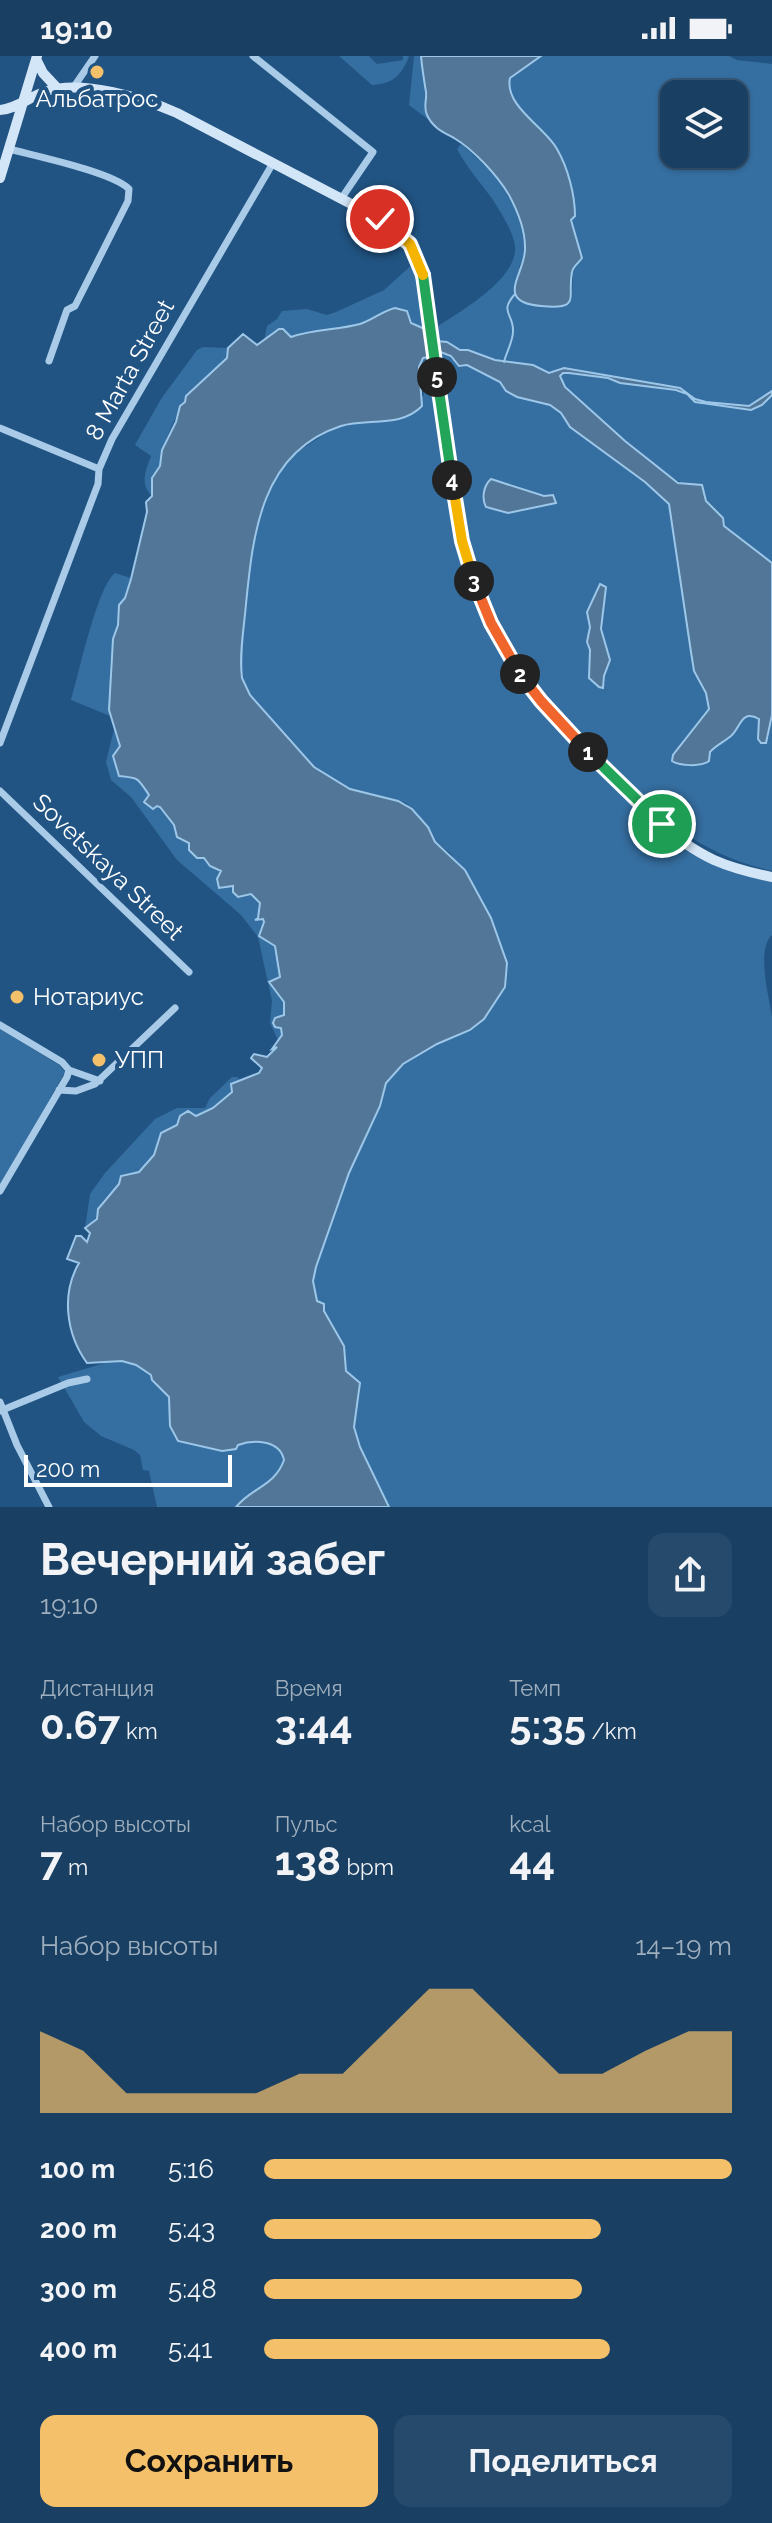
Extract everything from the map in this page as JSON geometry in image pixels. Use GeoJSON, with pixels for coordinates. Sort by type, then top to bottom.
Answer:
{"type":"FeatureCollection","features":[{"type":"Feature","properties":{"kind":"street"},"geometry":{"type":"LineString","coordinates":[[73,88],[95,56]]}},
{"type":"Feature","properties":{"kind":"street"},"geometry":{"type":"LineString","coordinates":[[253,56],[373,152],[341,199]]}},
{"type":"Feature","properties":{"kind":"street"},"geometry":{"type":"LineString","coordinates":[[37,58],[43,73],[58,89]]}},
{"type":"Feature","properties":{"kind":"street"},"geometry":{"type":"LineString","coordinates":[[0,178],[37,58]]}},
{"type":"Feature","properties":{"kind":"street"},"geometry":{"type":"LineString","coordinates":[[0,110],[58,89],[73,88],[120,95],[164,107],[380,219],[410,244],[424,277],[462,541],[482,604],[513,664],[541,701],[608,773],[662,824],[693,848],[715,860],[772,877]]}},
{"type":"Feature","properties":{"kind":"street"},"geometry":{"type":"LineString","coordinates":[[9,149],[102,175],[129,189],[128,201],[75,306],[67,310],[49,361]]}},
{"type":"Feature","properties":{"kind":"street","name":"8 Marta Street"},"geometry":{"type":"LineString","coordinates":[[0,743],[98,484],[99,469],[126,411],[273,163]]}},
{"type":"Feature","properties":{"kind":"street"},"geometry":{"type":"LineString","coordinates":[[0,428],[99,469]]}},
{"type":"Feature","properties":{"kind":"street","name":"Sovetskaya Street"},"geometry":{"type":"LineString","coordinates":[[0,791],[189,972]]}},
{"type":"Feature","properties":{"kind":"street"},"geometry":{"type":"LineString","coordinates":[[59,1090],[84,1090],[100,1081],[175,1008]]}},
{"type":"Feature","properties":{"kind":"street"},"geometry":{"type":"LineString","coordinates":[[0,1025],[62,1062],[69,1070],[100,1081]]}},
{"type":"Feature","properties":{"kind":"street"},"geometry":{"type":"LineString","coordinates":[[0,1191],[69,1070]]}},
{"type":"Feature","properties":{"kind":"street"},"geometry":{"type":"LineString","coordinates":[[49,1507],[1,1408],[87,1379]]}},
{"type":"Feature","properties":{"kind":"shaded area"},"geometry":{"type":"Polygon","coordinates":[[[339,56],[369,56],[377,64],[403,60],[403,56],[409,56],[396,77],[386,83],[372,85],[339,56]]]}},
{"type":"Feature","properties":{"kind":"shaded area"},"geometry":{"type":"Polygon","coordinates":[[[414,56],[421,56],[426,94],[424,107],[429,120],[409,105],[414,56]]]}},
{"type":"Feature","properties":{"kind":"shaded area"},"geometry":{"type":"Polygon","coordinates":[[[421,56],[541,56],[510,78],[510,88],[519,107],[557,149],[570,182],[575,216],[571,220],[582,258],[573,270],[568,304],[541,306],[518,299],[515,284],[525,247],[518,214],[504,187],[484,164],[429,119],[425,109],[421,56]]]}},
{"type":"Feature","properties":{"kind":"shaded area"},"geometry":{"type":"Polygon","coordinates":[[[541,56],[729,56],[737,60],[772,64],[772,391],[749,406],[706,402],[695,399],[680,388],[564,368],[549,373],[437,341],[435,328],[494,285],[511,264],[515,252],[514,239],[504,218],[457,149],[461,144],[491,172],[513,205],[524,245],[519,267],[559,307],[572,299],[573,267],[581,258],[573,230],[569,187],[509,92],[510,78],[541,56]]]}},
{"type":"Feature","properties":{"kind":"shaded area"},"geometry":{"type":"Polygon","coordinates":[[[415,262],[427,330],[415,326],[409,315],[291,337],[283,329],[264,341],[267,326],[282,311],[307,309],[327,315],[336,312],[384,290],[415,262]]]}},
{"type":"Feature","properties":{"kind":"shaded area"},"geometry":{"type":"Polygon","coordinates":[[[395,308],[407,311],[411,323],[427,330],[429,357],[423,358],[419,367],[422,406],[414,413],[394,420],[341,426],[314,438],[293,455],[278,475],[266,498],[253,550],[242,641],[242,678],[250,695],[314,767],[350,789],[398,801],[412,809],[428,827],[435,842],[465,870],[491,918],[507,963],[505,987],[484,1019],[470,1030],[437,1044],[403,1064],[386,1083],[380,1106],[349,1173],[316,1267],[313,1281],[317,1301],[324,1304],[324,1311],[344,1346],[346,1371],[360,1383],[354,1427],[360,1447],[389,1507],[236,1507],[275,1476],[284,1460],[282,1453],[266,1443],[251,1442],[222,1451],[178,1441],[170,1426],[169,1397],[151,1375],[136,1365],[122,1361],[87,1363],[74,1340],[68,1314],[70,1288],[79,1263],[67,1259],[76,1236],[87,1242],[90,1233],[85,1228],[97,1219],[98,1209],[119,1184],[121,1176],[139,1172],[154,1155],[161,1133],[177,1125],[180,1116],[188,1111],[196,1116],[213,1108],[232,1092],[231,1084],[259,1073],[262,1068],[251,1058],[254,1054],[267,1057],[277,1047],[272,1049],[282,1035],[281,1028],[273,1023],[275,1018],[284,1015],[284,1002],[269,982],[280,977],[275,946],[259,936],[263,919],[255,920],[260,903],[251,894],[238,897],[233,892],[233,886],[219,888],[217,879],[221,871],[189,850],[189,843],[177,837],[174,825],[160,807],[153,809],[144,802],[149,795],[140,782],[119,776],[113,756],[120,746],[109,710],[113,639],[118,625],[119,605],[125,598],[131,579],[147,512],[146,502],[152,496],[152,478],[160,466],[162,450],[186,396],[227,358],[228,348],[243,334],[257,345],[279,329],[291,337],[360,324],[395,308]]]}},
{"type":"Feature","properties":{"kind":"shaded area"},"geometry":{"type":"Polygon","coordinates":[[[437,341],[495,360],[533,365],[549,373],[564,368],[680,388],[695,399],[706,402],[749,406],[772,391],[762,405],[751,410],[695,402],[687,394],[676,390],[569,373],[560,376],[565,387],[678,483],[702,485],[706,501],[723,518],[724,526],[772,563],[772,715],[766,743],[758,739],[759,719],[748,716],[731,736],[710,752],[709,761],[690,765],[672,761],[673,755],[709,709],[706,693],[694,671],[669,504],[645,482],[570,427],[561,413],[550,405],[517,397],[506,391],[500,382],[467,365],[459,366],[451,356],[438,351],[437,341]]]}},
{"type":"Feature","properties":{"kind":"shaded area"},"geometry":{"type":"Polygon","coordinates":[[[203,347],[228,348],[229,355],[186,396],[163,448],[152,496],[145,482],[151,456],[135,445],[161,399],[197,350],[203,347]]]}},
{"type":"Feature","properties":{"kind":"shaded area"},"geometry":{"type":"Polygon","coordinates":[[[438,351],[451,356],[462,367],[466,365],[500,382],[517,397],[550,405],[561,413],[571,427],[657,491],[669,504],[694,671],[706,693],[709,708],[672,760],[709,761],[710,752],[747,716],[759,719],[758,739],[769,737],[769,718],[772,715],[772,871],[703,845],[666,819],[565,721],[522,670],[501,634],[471,557],[454,475],[438,351]],[[505,482],[486,488],[482,496],[486,506],[508,513],[553,495],[528,492],[505,482]],[[605,597],[592,600],[587,612],[590,627],[587,641],[590,650],[589,678],[605,684],[604,676],[610,660],[601,629],[605,597]]]}},
{"type":"Feature","properties":{"kind":"shaded area"},"geometry":{"type":"Polygon","coordinates":[[[429,357],[460,555],[477,603],[500,651],[521,684],[696,855],[732,872],[772,882],[772,935],[767,942],[764,962],[772,1017],[772,1507],[389,1507],[360,1447],[354,1427],[360,1391],[346,1371],[344,1346],[317,1301],[313,1281],[316,1267],[349,1173],[380,1106],[386,1083],[403,1064],[437,1044],[470,1030],[484,1019],[507,964],[491,918],[480,898],[450,853],[435,842],[428,827],[406,803],[350,789],[314,767],[250,695],[242,678],[241,656],[251,558],[262,507],[278,473],[300,450],[331,430],[344,425],[392,420],[424,395],[419,367],[423,358],[429,357]]]}},
{"type":"Feature","properties":{"kind":"shaded area"},"geometry":{"type":"Polygon","coordinates":[[[563,373],[676,390],[702,404],[750,410],[762,405],[772,395],[772,563],[723,525],[723,518],[706,501],[705,493],[666,474],[614,432],[565,387],[560,376],[563,373]]]}},
{"type":"Feature","properties":{"kind":"shaded area"},"geometry":{"type":"Polygon","coordinates":[[[491,479],[544,496],[553,495],[556,503],[508,513],[486,507],[484,492],[491,479]]]}},
{"type":"Feature","properties":{"kind":"shaded area"},"geometry":{"type":"Polygon","coordinates":[[[115,573],[131,578],[112,647],[110,716],[71,700],[95,612],[108,581],[115,573]]]}},
{"type":"Feature","properties":{"kind":"shaded area"},"geometry":{"type":"Polygon","coordinates":[[[600,584],[606,587],[601,629],[610,660],[603,688],[589,678],[590,650],[587,642],[590,627],[587,612],[600,584]]]}},
{"type":"Feature","properties":{"kind":"shaded area"},"geometry":{"type":"Polygon","coordinates":[[[114,729],[120,746],[113,756],[117,773],[139,779],[149,795],[144,802],[160,807],[174,825],[176,834],[186,840],[197,858],[204,858],[220,871],[217,879],[219,888],[234,886],[242,896],[254,895],[260,903],[257,920],[263,918],[265,941],[275,946],[280,977],[272,979],[284,1002],[284,1015],[275,1027],[281,1028],[282,1035],[278,1040],[270,1023],[272,1001],[258,937],[241,915],[177,860],[131,797],[111,780],[106,762],[114,729]]]}},
{"type":"Feature","properties":{"kind":"shaded area"},"geometry":{"type":"Polygon","coordinates":[[[0,1029],[59,1065],[65,1072],[0,1186],[0,1029]]]}},
{"type":"Feature","properties":{"kind":"shaded area"},"geometry":{"type":"Polygon","coordinates":[[[232,1077],[241,1080],[234,1082],[232,1092],[213,1108],[196,1116],[180,1116],[177,1124],[159,1138],[154,1155],[139,1172],[129,1173],[101,1203],[97,1218],[85,1228],[90,1194],[105,1173],[155,1119],[177,1108],[205,1108],[210,1098],[232,1077]]]}},
{"type":"Feature","properties":{"kind":"shaded area"},"geometry":{"type":"Polygon","coordinates":[[[115,1360],[140,1368],[160,1384],[170,1402],[170,1424],[178,1441],[222,1451],[236,1449],[244,1443],[260,1442],[275,1446],[283,1456],[279,1472],[236,1507],[157,1507],[149,1471],[143,1470],[140,1455],[101,1436],[84,1422],[58,1377],[115,1360]]]}},
{"type":"Feature","properties":{"kind":"waterway"},"geometry":{"type":"LineString","coordinates":[[504,362],[513,334],[507,309],[515,294]]}},
{"type":"Feature","properties":{"kind":"place","name":"Альбатрос"},"geometry":{"type":"Point","coordinates":[97,72]}},
{"type":"Feature","properties":{"kind":"place","name":"Нотариус"},"geometry":{"type":"Point","coordinates":[17,997]}},
{"type":"Feature","properties":{"kind":"place","name":"УПП"},"geometry":{"type":"Point","coordinates":[99,1060]}},
{"type":"Feature","properties":{"kind":"route"},"geometry":{"type":"LineString","coordinates":[[380,219],[410,244],[424,277],[462,541],[482,604],[513,664],[541,701],[608,773],[662,824]]}}]}
